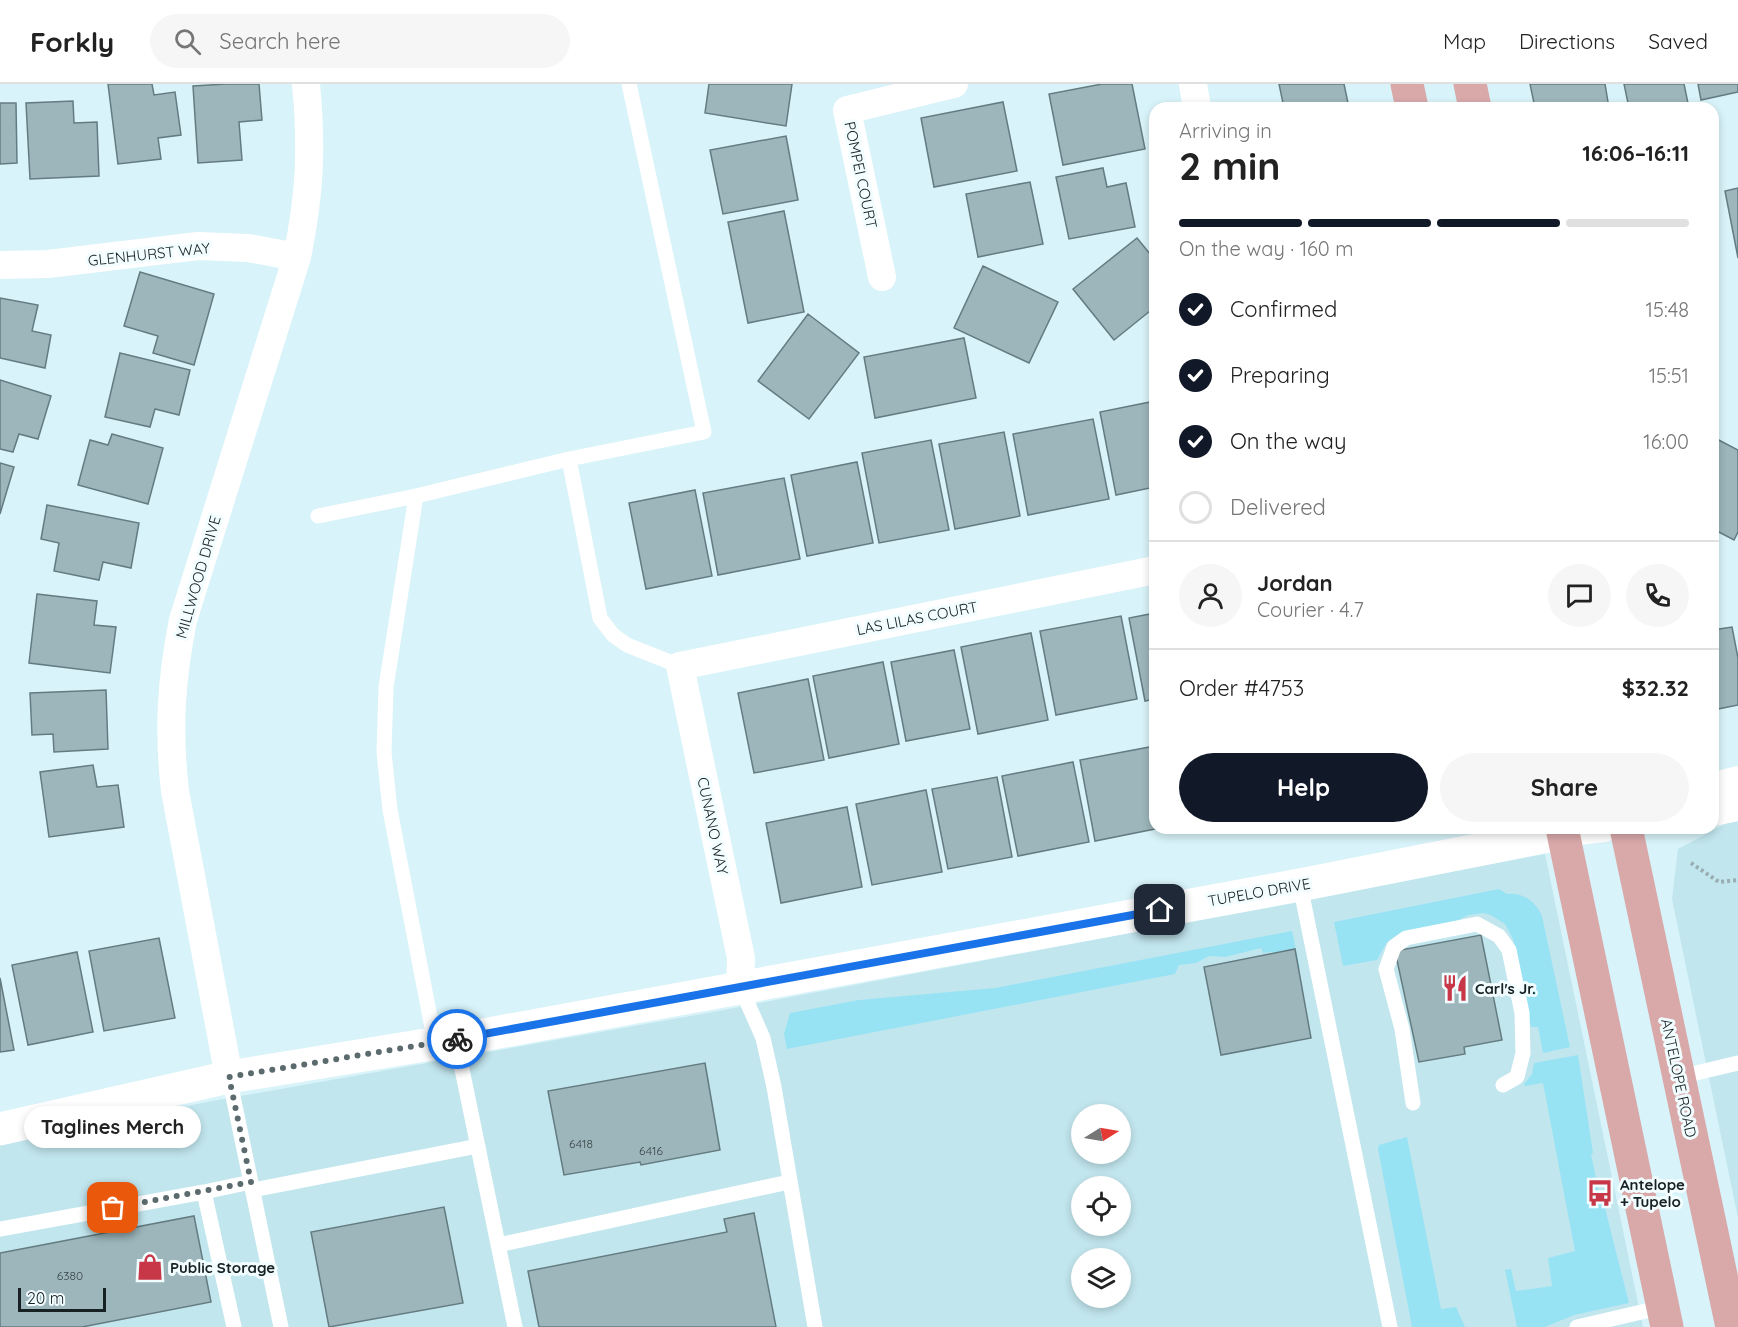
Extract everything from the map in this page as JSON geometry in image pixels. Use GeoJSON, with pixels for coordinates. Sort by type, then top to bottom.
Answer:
{"type":"FeatureCollection","features":[{"type":"Feature","properties":{"kind":"main road"},"geometry":{"type":"LineString","coordinates":[[1407,84],[1411,102]]}},
{"type":"Feature","properties":{"kind":"main road"},"geometry":{"type":"LineString","coordinates":[[1447,84],[1451,102]]}},
{"type":"Feature","properties":{"kind":"main road"},"geometry":{"type":"LineString","coordinates":[[1470,84],[1474,102]]}},
{"type":"Feature","properties":{"kind":"main road"},"geometry":{"type":"LineString","coordinates":[[1569,834],[1665,1317]]}},
{"type":"Feature","properties":{"kind":"main road","name":"ANTELOPE ROAD"},"geometry":{"type":"LineString","coordinates":[[1627,834],[1733,1320]]}},
{"type":"Feature","properties":{"kind":"street","name":"MILLWOOD DRIVE"},"geometry":{"type":"LineString","coordinates":[[229,1077],[175,791],[170,748],[170,705],[174,662],[183,620],[297,257],[310,176],[310,128],[306,84]]}},
{"type":"Feature","properties":{"kind":"street","name":"POMPEI COURT"},"geometry":{"type":"LineString","coordinates":[[882,277],[848,110],[954,84]]}},
{"type":"Feature","properties":{"kind":"street"},"geometry":{"type":"LineString","coordinates":[[1193,84],[1196,102]]}},
{"type":"Feature","properties":{"kind":"street","name":"GLENHURST WAY"},"geometry":{"type":"LineString","coordinates":[[0,265],[48,264],[198,246],[248,248],[297,257]]}},
{"type":"Feature","properties":{"kind":"street","name":"LAS LILAS COURT"},"geometry":{"type":"LineString","coordinates":[[680,666],[1149,571]]}},
{"type":"Feature","properties":{"kind":"street","name":"CUNANO WAY"},"geometry":{"type":"LineString","coordinates":[[680,666],[741,958],[740,986]]}},
{"type":"Feature","properties":{"kind":"street"},"geometry":{"type":"LineString","coordinates":[[1719,785],[1738,780]]}},
{"type":"Feature","properties":{"kind":"street"},"geometry":{"type":"LineString","coordinates":[[1719,811],[1738,807]]}},
{"type":"Feature","properties":{"kind":"street","name":"TUPELO DRIVE"},"geometry":{"type":"LineString","coordinates":[[0,1129],[229,1077],[446,1041],[1300,885],[1549,834]]}},
{"type":"Feature","properties":{"kind":"lane"},"geometry":{"type":"LineString","coordinates":[[318,516],[416,496],[569,459],[704,432],[629,84]]}},
{"type":"Feature","properties":{"kind":"lane"},"geometry":{"type":"LineString","coordinates":[[569,459],[600,618],[613,636],[627,645],[680,666]]}},
{"type":"Feature","properties":{"kind":"lane"},"geometry":{"type":"LineString","coordinates":[[416,496],[386,687],[384,752],[390,810],[446,1041],[477,1146],[515,1327]]}},
{"type":"Feature","properties":{"kind":"lane"},"geometry":{"type":"LineString","coordinates":[[1300,885],[1390,1327]]}},
{"type":"Feature","properties":{"kind":"lane"},"geometry":{"type":"LineString","coordinates":[[1413,1103],[1402,1029],[1386,969],[1394,947],[1406,938],[1477,924],[1499,936],[1509,950],[1522,1013],[1523,1053],[1517,1077],[1503,1085]]}},
{"type":"Feature","properties":{"kind":"lane"},"geometry":{"type":"LineString","coordinates":[[740,986],[763,1038],[774,1088],[815,1327]]}},
{"type":"Feature","properties":{"kind":"lane"},"geometry":{"type":"LineString","coordinates":[[1679,1077],[1738,1063]]}},
{"type":"Feature","properties":{"kind":"lane"},"geometry":{"type":"LineString","coordinates":[[229,1077],[280,1327]]}},
{"type":"Feature","properties":{"kind":"lane"},"geometry":{"type":"LineString","coordinates":[[0,1229],[477,1146]]}},
{"type":"Feature","properties":{"kind":"lane"},"geometry":{"type":"LineString","coordinates":[[498,1245],[789,1182]]}},
{"type":"Feature","properties":{"kind":"lane"},"geometry":{"type":"LineString","coordinates":[[204,1192],[234,1327]]}},
{"type":"Feature","properties":{"kind":"lane"},"geometry":{"type":"LineString","coordinates":[[1577,1327],[1665,1317]]}},
{"type":"Feature","properties":{"kind":"path"},"geometry":{"type":"LineString","coordinates":[[1691,863],[1719,882],[1738,880]]}},
{"type":"Feature","properties":{"kind":"shaded area"},"geometry":{"type":"Polygon","coordinates":[[[1738,817],[1738,1218],[1672,899],[1678,849],[1706,834],[1719,834],[1719,827],[1738,817]]]}},
{"type":"Feature","properties":{"kind":"shaded area"},"geometry":{"type":"Polygon","coordinates":[[[1545,854],[1643,1327],[0,1327],[0,1144],[207,1102],[702,1014],[1545,854]]]}},
{"type":"Feature","properties":{"kind":"shaded area"},"geometry":{"type":"Polygon","coordinates":[[[1499,889],[1507,894],[1524,896],[1536,906],[1542,916],[1570,1047],[1543,1053],[1538,1027],[1531,1027],[1513,939],[1505,924],[1491,915],[1483,913],[1468,915],[1453,923],[1397,935],[1387,942],[1377,960],[1343,966],[1334,922],[1499,889]]]}},
{"type":"Feature","properties":{"kind":"shaded area"},"geometry":{"type":"Polygon","coordinates":[[[1292,931],[1300,969],[1271,952],[1263,953],[1261,948],[1225,957],[1209,956],[1196,963],[1179,965],[1175,974],[787,1049],[784,1034],[790,1013],[859,1000],[995,988],[1292,931]]]}},
{"type":"Feature","properties":{"kind":"shaded area"},"geometry":{"type":"Polygon","coordinates":[[[1578,1055],[1593,1153],[1591,1154],[1602,1208],[1605,1208],[1629,1303],[1574,1315],[1545,1327],[1517,1327],[1505,1270],[1511,1269],[1516,1291],[1552,1286],[1548,1258],[1575,1251],[1543,1083],[1525,1086],[1524,1084],[1532,1074],[1534,1063],[1578,1055]]]}},
{"type":"Feature","properties":{"kind":"shaded area"},"geometry":{"type":"Polygon","coordinates":[[[1407,1137],[1441,1309],[1456,1307],[1465,1327],[1412,1327],[1378,1149],[1379,1145],[1407,1137]]]}},
{"type":"Feature","properties":{"kind":"building"},"geometry":{"type":"Polygon","coordinates":[[[108,84],[152,84],[154,95],[175,92],[181,135],[158,138],[161,159],[118,164],[108,84]]]}},
{"type":"Feature","properties":{"kind":"building"},"geometry":{"type":"Polygon","coordinates":[[[259,84],[262,120],[239,122],[242,160],[198,163],[193,86],[259,84]]]}},
{"type":"Feature","properties":{"kind":"building"},"geometry":{"type":"Polygon","coordinates":[[[709,84],[792,84],[786,126],[705,113],[709,84]]]}},
{"type":"Feature","properties":{"kind":"building"},"geometry":{"type":"Polygon","coordinates":[[[1102,84],[1132,84],[1145,149],[1063,165],[1049,94],[1102,84]]]}},
{"type":"Feature","properties":{"kind":"building"},"geometry":{"type":"Polygon","coordinates":[[[1279,84],[1344,84],[1348,102],[1283,102],[1279,84]]]}},
{"type":"Feature","properties":{"kind":"building"},"geometry":{"type":"Polygon","coordinates":[[[1530,84],[1605,84],[1608,102],[1534,102],[1530,84]]]}},
{"type":"Feature","properties":{"kind":"building"},"geometry":{"type":"Polygon","coordinates":[[[1624,84],[1684,84],[1688,102],[1628,102],[1624,84]]]}},
{"type":"Feature","properties":{"kind":"building"},"geometry":{"type":"Polygon","coordinates":[[[1698,84],[1738,84],[1738,92],[1701,100],[1698,84]]]}},
{"type":"Feature","properties":{"kind":"building"},"geometry":{"type":"Polygon","coordinates":[[[73,101],[74,123],[97,122],[99,176],[30,179],[26,103],[73,101]]]}},
{"type":"Feature","properties":{"kind":"building"},"geometry":{"type":"Polygon","coordinates":[[[1003,102],[1017,171],[934,187],[921,118],[1003,102]]]}},
{"type":"Feature","properties":{"kind":"building"},"geometry":{"type":"Polygon","coordinates":[[[0,103],[16,103],[17,163],[0,164],[0,103]]]}},
{"type":"Feature","properties":{"kind":"building"},"geometry":{"type":"Polygon","coordinates":[[[786,136],[798,200],[723,214],[710,150],[786,136]]]}},
{"type":"Feature","properties":{"kind":"building"},"geometry":{"type":"Polygon","coordinates":[[[1103,168],[1107,187],[1126,183],[1135,227],[1069,239],[1056,177],[1103,168]]]}},
{"type":"Feature","properties":{"kind":"building"},"geometry":{"type":"Polygon","coordinates":[[[1030,182],[1043,244],[978,257],[966,194],[1030,182]]]}},
{"type":"Feature","properties":{"kind":"building"},"geometry":{"type":"Polygon","coordinates":[[[1738,188],[1738,258],[1725,191],[1738,188]]]}},
{"type":"Feature","properties":{"kind":"building"},"geometry":{"type":"Polygon","coordinates":[[[784,211],[804,312],[748,323],[728,222],[784,211]]]}},
{"type":"Feature","properties":{"kind":"building"},"geometry":{"type":"Polygon","coordinates":[[[1137,238],[1149,253],[1149,312],[1114,340],[1073,289],[1137,238]]]}},
{"type":"Feature","properties":{"kind":"building"},"geometry":{"type":"Polygon","coordinates":[[[983,266],[1058,302],[1029,363],[954,328],[983,266]]]}},
{"type":"Feature","properties":{"kind":"building"},"geometry":{"type":"Polygon","coordinates":[[[140,272],[214,294],[194,365],[153,353],[158,336],[124,326],[140,272]]]}},
{"type":"Feature","properties":{"kind":"building"},"geometry":{"type":"Polygon","coordinates":[[[0,298],[38,305],[32,331],[51,335],[45,368],[0,358],[0,298]]]}},
{"type":"Feature","properties":{"kind":"building"},"geometry":{"type":"Polygon","coordinates":[[[808,314],[859,353],[809,419],[758,381],[808,314]]]}},
{"type":"Feature","properties":{"kind":"building"},"geometry":{"type":"Polygon","coordinates":[[[964,338],[976,398],[875,418],[864,357],[964,338]]]}},
{"type":"Feature","properties":{"kind":"building"},"geometry":{"type":"Polygon","coordinates":[[[120,353],[190,370],[179,415],[155,409],[150,427],[105,417],[120,353]]]}},
{"type":"Feature","properties":{"kind":"building"},"geometry":{"type":"Polygon","coordinates":[[[0,380],[51,396],[38,439],[19,434],[13,452],[0,449],[0,380]]]}},
{"type":"Feature","properties":{"kind":"building"},"geometry":{"type":"Polygon","coordinates":[[[1149,402],[1149,488],[1116,495],[1100,412],[1149,402]]]}},
{"type":"Feature","properties":{"kind":"building"},"geometry":{"type":"Polygon","coordinates":[[[1093,419],[1109,499],[1028,515],[1013,434],[1093,419]]]}},
{"type":"Feature","properties":{"kind":"building"},"geometry":{"type":"Polygon","coordinates":[[[1004,432],[1020,516],[955,529],[939,444],[1004,432]]]}},
{"type":"Feature","properties":{"kind":"building"},"geometry":{"type":"Polygon","coordinates":[[[112,434],[163,448],[148,504],[78,485],[90,440],[108,445],[112,434]]]}},
{"type":"Feature","properties":{"kind":"building"},"geometry":{"type":"Polygon","coordinates":[[[931,440],[949,530],[879,543],[862,453],[931,440]]]}},
{"type":"Feature","properties":{"kind":"building"},"geometry":{"type":"Polygon","coordinates":[[[1719,440],[1738,450],[1738,532],[1734,540],[1719,532],[1719,440]]]}},
{"type":"Feature","properties":{"kind":"building"},"geometry":{"type":"Polygon","coordinates":[[[857,462],[873,543],[807,556],[791,475],[857,462]]]}},
{"type":"Feature","properties":{"kind":"building"},"geometry":{"type":"Polygon","coordinates":[[[0,463],[14,467],[0,514],[0,463]]]}},
{"type":"Feature","properties":{"kind":"building"},"geometry":{"type":"Polygon","coordinates":[[[784,478],[800,559],[718,575],[703,493],[784,478]]]}},
{"type":"Feature","properties":{"kind":"building"},"geometry":{"type":"Polygon","coordinates":[[[695,490],[712,576],[646,589],[629,503],[695,490]]]}},
{"type":"Feature","properties":{"kind":"building"},"geometry":{"type":"Polygon","coordinates":[[[47,505],[139,523],[131,568],[103,562],[99,580],[54,571],[59,543],[41,539],[47,505]]]}},
{"type":"Feature","properties":{"kind":"building"},"geometry":{"type":"Polygon","coordinates":[[[37,594],[97,601],[94,625],[116,627],[110,673],[29,663],[37,594]]]}},
{"type":"Feature","properties":{"kind":"building"},"geometry":{"type":"Polygon","coordinates":[[[1149,614],[1149,700],[1145,701],[1129,618],[1149,614]]]}},
{"type":"Feature","properties":{"kind":"building"},"geometry":{"type":"Polygon","coordinates":[[[1121,616],[1137,699],[1056,715],[1040,631],[1121,616]]]}},
{"type":"Feature","properties":{"kind":"building"},"geometry":{"type":"Polygon","coordinates":[[[1732,627],[1738,658],[1738,705],[1719,709],[1719,629],[1732,627]]]}},
{"type":"Feature","properties":{"kind":"building"},"geometry":{"type":"Polygon","coordinates":[[[1031,633],[1048,720],[978,734],[961,647],[1031,633]]]}},
{"type":"Feature","properties":{"kind":"building"},"geometry":{"type":"Polygon","coordinates":[[[954,650],[970,729],[906,741],[891,662],[954,650]]]}},
{"type":"Feature","properties":{"kind":"building"},"geometry":{"type":"Polygon","coordinates":[[[883,662],[899,744],[829,758],[813,676],[883,662]]]}},
{"type":"Feature","properties":{"kind":"building"},"geometry":{"type":"Polygon","coordinates":[[[808,679],[824,760],[754,773],[738,693],[808,679]]]}},
{"type":"Feature","properties":{"kind":"building"},"geometry":{"type":"Polygon","coordinates":[[[106,690],[108,749],[54,752],[53,734],[32,735],[30,693],[106,690]]]}},
{"type":"Feature","properties":{"kind":"building"},"geometry":{"type":"Polygon","coordinates":[[[1149,747],[1149,830],[1095,841],[1080,760],[1149,747]]]}},
{"type":"Feature","properties":{"kind":"building"},"geometry":{"type":"Polygon","coordinates":[[[1073,762],[1089,842],[1018,856],[1002,776],[1073,762]]]}},
{"type":"Feature","properties":{"kind":"building"},"geometry":{"type":"Polygon","coordinates":[[[93,765],[97,787],[118,785],[124,827],[49,837],[40,772],[93,765]]]}},
{"type":"Feature","properties":{"kind":"building"},"geometry":{"type":"Polygon","coordinates":[[[997,777],[1012,857],[948,869],[932,789],[997,777]]]}},
{"type":"Feature","properties":{"kind":"building"},"geometry":{"type":"Polygon","coordinates":[[[926,790],[942,872],[872,885],[856,804],[926,790]]]}},
{"type":"Feature","properties":{"kind":"building"},"geometry":{"type":"Polygon","coordinates":[[[847,807],[862,887],[781,903],[766,823],[847,807]]]}},
{"type":"Feature","properties":{"kind":"building"},"geometry":{"type":"Polygon","coordinates":[[[1481,935],[1502,1040],[1464,1047],[1465,1054],[1419,1062],[1395,951],[1481,935]]]}},
{"type":"Feature","properties":{"kind":"building"},"geometry":{"type":"Polygon","coordinates":[[[159,938],[175,1018],[104,1031],[89,951],[159,938]]]}},
{"type":"Feature","properties":{"kind":"building"},"geometry":{"type":"Polygon","coordinates":[[[1295,949],[1311,1038],[1221,1055],[1204,967],[1295,949]]]}},
{"type":"Feature","properties":{"kind":"building"},"geometry":{"type":"Polygon","coordinates":[[[77,952],[93,1032],[28,1045],[12,965],[77,952]]]}},
{"type":"Feature","properties":{"kind":"building"},"geometry":{"type":"Polygon","coordinates":[[[0,978],[14,1050],[0,1052],[0,978]]]}},
{"type":"Feature","properties":{"kind":"building"},"geometry":{"type":"Polygon","coordinates":[[[705,1063],[720,1150],[641,1165],[640,1162],[564,1175],[548,1091],[705,1063]]]}},
{"type":"Feature","properties":{"kind":"building"},"geometry":{"type":"Polygon","coordinates":[[[444,1207],[463,1303],[329,1327],[311,1232],[444,1207]]]}},
{"type":"Feature","properties":{"kind":"building"},"geometry":{"type":"Polygon","coordinates":[[[754,1213],[776,1327],[539,1327],[528,1271],[727,1232],[724,1219],[754,1213]]]}},
{"type":"Feature","properties":{"kind":"building"},"geometry":{"type":"Polygon","coordinates":[[[194,1216],[211,1302],[82,1327],[0,1327],[0,1253],[194,1216]]]}},
{"type":"Feature","properties":{"kind":"way so far"},"geometry":{"type":"LineString","coordinates":[[113,1208],[251,1182],[229,1077],[457,1039]]}},
{"type":"Feature","properties":{"kind":"place","name":"Carl's Jr."},"geometry":{"type":"Point","coordinates":[1455,988]}},
{"type":"Feature","properties":{"kind":"place","name":"Antelope + Tupelo"},"geometry":{"type":"Point","coordinates":[1600,1193]}},
{"type":"Feature","properties":{"kind":"place","name":"Taglines Merch"},"geometry":{"type":"Point","coordinates":[113,1208]}},
{"type":"Feature","properties":{"kind":"place","name":"Public Storage"},"geometry":{"type":"Point","coordinates":[150,1267]}},
{"type":"Feature","properties":{"kind":"route"},"geometry":{"type":"LineString","coordinates":[[457,1039],[1160,910]]}}]}
